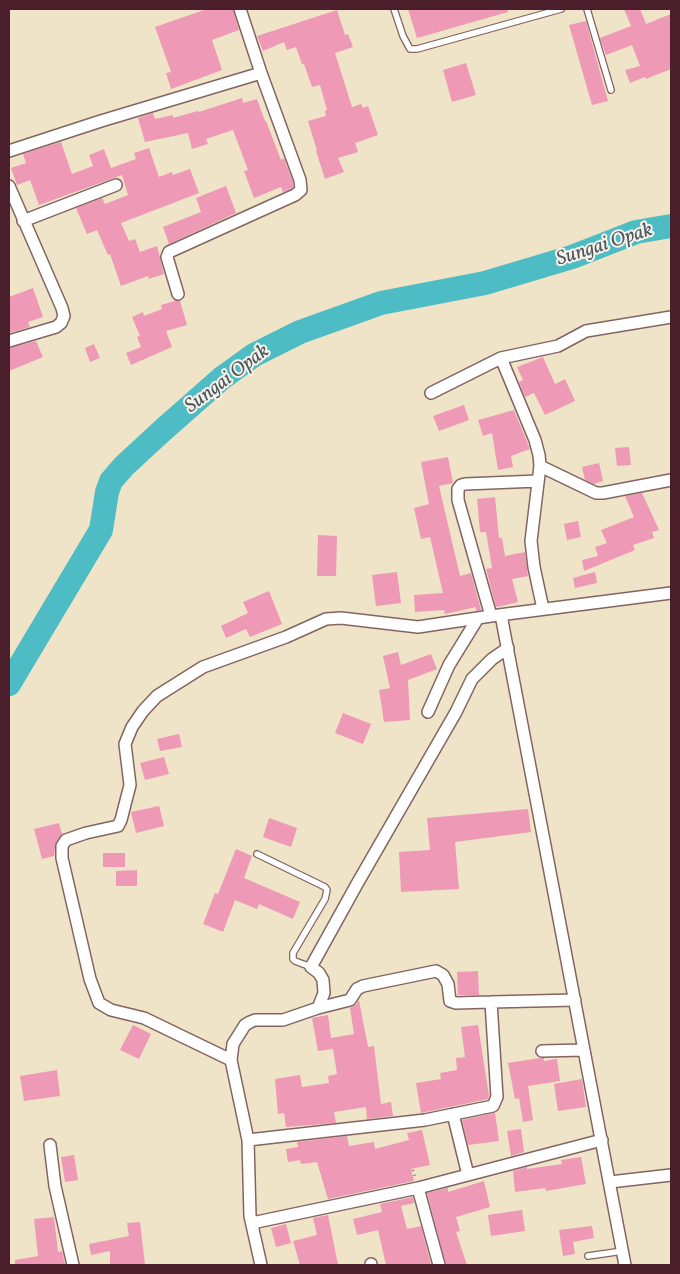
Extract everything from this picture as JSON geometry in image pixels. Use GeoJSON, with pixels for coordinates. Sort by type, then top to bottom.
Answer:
{"type":"FeatureCollection","features":[{"type":"Feature","properties":{"kind":"street"},"geometry":{"type":"LineString","coordinates":[[178,294],[167,257],[169,252],[294,195],[301,190],[300,180],[240,9]]}},
{"type":"Feature","properties":{"kind":"street"},"geometry":{"type":"LineString","coordinates":[[9,151],[261,73]]}},
{"type":"Feature","properties":{"kind":"street"},"geometry":{"type":"LineString","coordinates":[[23,221],[116,185]]}},
{"type":"Feature","properties":{"kind":"street"},"geometry":{"type":"LineString","coordinates":[[9,186],[64,316],[56,327],[9,341]]}},
{"type":"Feature","properties":{"kind":"street"},"geometry":{"type":"LineString","coordinates":[[431,393],[503,361],[558,346],[575,336],[593,329],[671,317]]}},
{"type":"Feature","properties":{"kind":"street"},"geometry":{"type":"LineString","coordinates":[[503,361],[535,440],[540,466],[531,541],[534,567],[543,609]]}},
{"type":"Feature","properties":{"kind":"street"},"geometry":{"type":"LineString","coordinates":[[540,466],[596,493],[671,480]]}},
{"type":"Feature","properties":{"kind":"street"},"geometry":{"type":"LineString","coordinates":[[538,481],[465,484],[458,489],[458,500],[508,648],[625,1265]]}},
{"type":"Feature","properties":{"kind":"street"},"geometry":{"type":"LineString","coordinates":[[231,1060],[144,1018],[111,1010],[99,1003],[92,990],[62,858],[62,846],[66,840],[118,826],[130,785],[125,744],[132,726],[157,696],[203,667],[286,637],[326,619],[341,618],[418,627],[671,592]]}},
{"type":"Feature","properties":{"kind":"street"},"geometry":{"type":"LineString","coordinates":[[428,712],[449,665],[478,618]]}},
{"type":"Feature","properties":{"kind":"street"},"geometry":{"type":"LineString","coordinates":[[318,1008],[324,993],[323,980],[319,973],[311,967],[456,712],[472,679],[492,659],[508,648]]}},
{"type":"Feature","properties":{"kind":"street"},"geometry":{"type":"LineString","coordinates":[[261,1265],[250,1216],[248,1140],[231,1060],[233,1044],[245,1025],[255,1020],[283,1020],[350,1000],[357,989],[363,986],[436,972],[443,975],[448,984],[450,1001],[456,1003],[575,1000]]}},
{"type":"Feature","properties":{"kind":"street"},"geometry":{"type":"LineString","coordinates":[[248,1140],[425,1120],[488,1108],[496,1102],[492,1002]]}},
{"type":"Feature","properties":{"kind":"street"},"geometry":{"type":"LineString","coordinates":[[542,1051],[584,1050]]}},
{"type":"Feature","properties":{"kind":"street"},"geometry":{"type":"LineString","coordinates":[[454,1114],[468,1175]]}},
{"type":"Feature","properties":{"kind":"street"},"geometry":{"type":"LineString","coordinates":[[252,1223],[418,1188],[602,1140]]}},
{"type":"Feature","properties":{"kind":"street"},"geometry":{"type":"LineString","coordinates":[[50,1144],[55,1186],[73,1265]]}},
{"type":"Feature","properties":{"kind":"street"},"geometry":{"type":"LineString","coordinates":[[610,1182],[671,1175]]}},
{"type":"Feature","properties":{"kind":"street"},"geometry":{"type":"LineString","coordinates":[[418,1188],[439,1265]]}},
{"type":"Feature","properties":{"kind":"lane"},"geometry":{"type":"LineString","coordinates":[[394,9],[406,45],[410,49],[561,9]]}},
{"type":"Feature","properties":{"kind":"lane"},"geometry":{"type":"LineString","coordinates":[[588,9],[610,90]]}},
{"type":"Feature","properties":{"kind":"lane"},"geometry":{"type":"LineString","coordinates":[[257,854],[325,887],[327,890],[326,899],[293,953],[295,961],[311,967]]}},
{"type":"Feature","properties":{"kind":"lane"},"geometry":{"type":"LineString","coordinates":[[588,1256],[623,1251]]}},
{"type":"Feature","properties":{"kind":"building"},"geometry":{"type":"Polygon","coordinates":[[[207,9],[233,9],[239,30],[212,40],[222,70],[171,89],[166,73],[171,72],[155,27],[207,9]]]}},
{"type":"Feature","properties":{"kind":"building"},"geometry":{"type":"Polygon","coordinates":[[[408,9],[508,9],[508,12],[417,38],[408,9]]]}},
{"type":"Feature","properties":{"kind":"building"},"geometry":{"type":"Polygon","coordinates":[[[624,9],[640,9],[646,24],[671,14],[671,69],[630,83],[625,70],[640,66],[632,45],[606,55],[600,38],[631,26],[624,9]]]}},
{"type":"Feature","properties":{"kind":"building"},"geometry":{"type":"Polygon","coordinates":[[[337,10],[345,35],[348,34],[353,47],[335,53],[352,107],[361,104],[363,108],[368,106],[378,135],[355,143],[358,152],[338,158],[344,172],[325,179],[308,121],[326,116],[325,111],[327,110],[320,85],[312,87],[296,47],[287,50],[284,42],[263,51],[257,36],[337,10]]]}},
{"type":"Feature","properties":{"kind":"building"},"geometry":{"type":"Polygon","coordinates":[[[586,21],[608,101],[592,105],[569,25],[586,21]]]}},
{"type":"Feature","properties":{"kind":"building"},"geometry":{"type":"Polygon","coordinates":[[[466,63],[476,95],[452,102],[443,70],[466,63]]]}},
{"type":"Feature","properties":{"kind":"building"},"geometry":{"type":"Polygon","coordinates":[[[242,98],[243,103],[257,99],[281,160],[284,158],[293,182],[291,189],[283,192],[281,187],[254,198],[244,171],[248,170],[233,130],[206,139],[208,144],[192,149],[188,133],[145,142],[138,118],[153,113],[155,119],[173,115],[173,118],[242,98]]]}},
{"type":"Feature","properties":{"kind":"building"},"geometry":{"type":"Polygon","coordinates":[[[61,142],[72,174],[93,166],[89,155],[104,149],[111,168],[136,159],[134,153],[149,148],[159,177],[172,172],[173,175],[190,169],[199,193],[121,223],[129,241],[135,239],[140,252],[157,246],[164,274],[149,279],[148,276],[121,286],[110,254],[108,255],[97,230],[87,234],[76,208],[102,198],[105,204],[128,195],[122,175],[39,205],[30,180],[17,185],[11,168],[26,163],[23,154],[61,142]]]}},
{"type":"Feature","properties":{"kind":"building"},"geometry":{"type":"Polygon","coordinates":[[[226,186],[236,213],[169,244],[163,227],[201,212],[196,198],[226,186]]]}},
{"type":"Feature","properties":{"kind":"building"},"geometry":{"type":"Polygon","coordinates":[[[33,288],[43,317],[28,322],[30,327],[9,333],[9,297],[33,288]]]}},
{"type":"Feature","properties":{"kind":"building"},"geometry":{"type":"Polygon","coordinates":[[[180,301],[187,325],[166,331],[172,347],[131,365],[126,353],[141,347],[137,337],[140,336],[132,317],[143,312],[144,316],[162,309],[161,305],[180,301]]]}},
{"type":"Feature","properties":{"kind":"building"},"geometry":{"type":"Polygon","coordinates":[[[36,341],[43,357],[9,371],[9,348],[36,341]]]}},
{"type":"Feature","properties":{"kind":"building"},"geometry":{"type":"Polygon","coordinates":[[[94,344],[100,358],[90,362],[85,348],[94,344]]]}},
{"type":"Feature","properties":{"kind":"building"},"geometry":{"type":"Polygon","coordinates":[[[543,357],[555,384],[565,379],[575,401],[545,415],[534,393],[525,397],[519,382],[523,380],[517,367],[543,357]]]}},
{"type":"Feature","properties":{"kind":"building"},"geometry":{"type":"Polygon","coordinates":[[[464,405],[469,420],[439,431],[433,416],[464,405]]]}},
{"type":"Feature","properties":{"kind":"building"},"geometry":{"type":"Polygon","coordinates":[[[514,410],[530,449],[511,456],[513,467],[498,470],[492,433],[483,436],[478,420],[514,410]]]}},
{"type":"Feature","properties":{"kind":"building"},"geometry":{"type":"Polygon","coordinates":[[[629,447],[631,465],[617,466],[615,448],[629,447]]]}},
{"type":"Feature","properties":{"kind":"building"},"geometry":{"type":"Polygon","coordinates":[[[448,457],[453,483],[439,486],[460,576],[471,573],[481,610],[476,611],[476,607],[445,614],[444,610],[415,612],[414,595],[443,593],[430,537],[421,539],[414,508],[429,504],[421,462],[448,457]]]}},
{"type":"Feature","properties":{"kind":"building"},"geometry":{"type":"Polygon","coordinates":[[[599,463],[603,481],[594,484],[585,480],[582,467],[599,463]]]}},
{"type":"Feature","properties":{"kind":"building"},"geometry":{"type":"Polygon","coordinates":[[[642,493],[659,530],[652,532],[654,538],[633,545],[635,550],[584,571],[582,560],[598,556],[595,547],[607,543],[601,530],[634,517],[625,496],[642,493]]]}},
{"type":"Feature","properties":{"kind":"building"},"geometry":{"type":"Polygon","coordinates":[[[495,497],[499,538],[502,538],[505,556],[525,552],[528,576],[512,579],[518,602],[496,607],[486,569],[492,568],[486,532],[480,532],[477,499],[495,497]]]}},
{"type":"Feature","properties":{"kind":"building"},"geometry":{"type":"Polygon","coordinates":[[[578,521],[581,537],[567,540],[564,524],[578,521]]]}},
{"type":"Feature","properties":{"kind":"building"},"geometry":{"type":"Polygon","coordinates":[[[318,535],[337,536],[336,576],[317,576],[318,535]]]}},
{"type":"Feature","properties":{"kind":"building"},"geometry":{"type":"Polygon","coordinates":[[[397,572],[401,603],[376,606],[372,575],[397,572]]]}},
{"type":"Feature","properties":{"kind":"building"},"geometry":{"type":"Polygon","coordinates":[[[595,572],[597,583],[575,588],[573,578],[595,572]]]}},
{"type":"Feature","properties":{"kind":"building"},"geometry":{"type":"Polygon","coordinates":[[[269,591],[282,624],[250,637],[246,629],[226,638],[221,626],[248,613],[243,602],[269,591]]]}},
{"type":"Feature","properties":{"kind":"building"},"geometry":{"type":"Polygon","coordinates":[[[398,652],[401,665],[431,654],[437,669],[408,680],[410,720],[384,722],[379,690],[390,688],[383,656],[398,652]]]}},
{"type":"Feature","properties":{"kind":"building"},"geometry":{"type":"Polygon","coordinates":[[[343,713],[371,724],[363,744],[335,733],[343,713]]]}},
{"type":"Feature","properties":{"kind":"building"},"geometry":{"type":"Polygon","coordinates":[[[179,734],[182,747],[160,751],[157,739],[179,734]]]}},
{"type":"Feature","properties":{"kind":"building"},"geometry":{"type":"Polygon","coordinates":[[[164,757],[169,774],[145,780],[140,763],[164,757]]]}},
{"type":"Feature","properties":{"kind":"building"},"geometry":{"type":"Polygon","coordinates":[[[159,806],[164,826],[136,833],[131,812],[159,806]]]}},
{"type":"Feature","properties":{"kind":"building"},"geometry":{"type":"Polygon","coordinates":[[[528,809],[531,832],[455,842],[459,889],[401,892],[399,852],[430,850],[427,818],[528,809]]]}},
{"type":"Feature","properties":{"kind":"building"},"geometry":{"type":"Polygon","coordinates":[[[269,818],[297,828],[291,847],[263,837],[269,818]]]}},
{"type":"Feature","properties":{"kind":"building"},"geometry":{"type":"Polygon","coordinates":[[[59,823],[62,834],[56,842],[54,856],[42,859],[34,829],[59,823]]]}},
{"type":"Feature","properties":{"kind":"building"},"geometry":{"type":"Polygon","coordinates":[[[236,849],[252,856],[244,878],[300,902],[293,919],[259,904],[257,909],[235,900],[223,932],[203,924],[215,893],[218,894],[236,849]]]}},
{"type":"Feature","properties":{"kind":"building"},"geometry":{"type":"Polygon","coordinates":[[[103,853],[125,853],[125,867],[103,867],[103,853]]]}},
{"type":"Feature","properties":{"kind":"building"},"geometry":{"type":"Polygon","coordinates":[[[137,870],[137,886],[116,886],[116,871],[137,870]]]}},
{"type":"Feature","properties":{"kind":"building"},"geometry":{"type":"Polygon","coordinates":[[[478,971],[479,995],[458,995],[457,972],[478,971]]]}},
{"type":"Feature","properties":{"kind":"building"},"geometry":{"type":"Polygon","coordinates":[[[359,1000],[368,1047],[374,1046],[381,1104],[391,1102],[393,1116],[367,1119],[366,1107],[334,1112],[336,1123],[286,1127],[284,1113],[278,1114],[275,1079],[300,1075],[302,1087],[329,1083],[328,1076],[337,1074],[333,1049],[318,1051],[312,1018],[328,1015],[331,1038],[354,1034],[350,1008],[356,1005],[359,1000]]]}},
{"type":"Feature","properties":{"kind":"building"},"geometry":{"type":"Polygon","coordinates":[[[133,1025],[151,1034],[139,1059],[120,1050],[133,1025]]]}},
{"type":"Feature","properties":{"kind":"building"},"geometry":{"type":"Polygon","coordinates":[[[478,1025],[488,1099],[421,1113],[416,1083],[441,1079],[440,1073],[457,1070],[456,1058],[465,1057],[461,1027],[478,1025]]]}},
{"type":"Feature","properties":{"kind":"building"},"geometry":{"type":"Polygon","coordinates":[[[544,1058],[544,1061],[557,1059],[560,1081],[528,1086],[533,1120],[523,1122],[519,1098],[515,1099],[508,1063],[544,1058]]]}},
{"type":"Feature","properties":{"kind":"building"},"geometry":{"type":"Polygon","coordinates":[[[57,1070],[60,1096],[24,1101],[20,1076],[57,1070]]]}},
{"type":"Feature","properties":{"kind":"building"},"geometry":{"type":"Polygon","coordinates":[[[582,1079],[586,1107],[558,1111],[554,1084],[582,1079]]]}},
{"type":"Feature","properties":{"kind":"building"},"geometry":{"type":"Polygon","coordinates":[[[495,1113],[499,1141],[468,1145],[462,1120],[495,1113]]]}},
{"type":"Feature","properties":{"kind":"building"},"geometry":{"type":"Polygon","coordinates":[[[521,1129],[524,1152],[511,1156],[507,1131],[521,1129]]]}},
{"type":"Feature","properties":{"kind":"building"},"geometry":{"type":"Polygon","coordinates":[[[422,1130],[430,1165],[411,1169],[414,1181],[328,1199],[317,1162],[301,1164],[300,1160],[288,1162],[286,1149],[298,1147],[297,1142],[347,1136],[349,1146],[374,1142],[375,1149],[409,1140],[407,1133],[422,1130]]]}},
{"type":"Feature","properties":{"kind":"building"},"geometry":{"type":"Polygon","coordinates":[[[74,1155],[78,1180],[65,1182],[61,1157],[74,1155]]]}},
{"type":"Feature","properties":{"kind":"building"},"geometry":{"type":"Polygon","coordinates":[[[581,1157],[586,1184],[546,1191],[545,1188],[515,1192],[513,1171],[527,1167],[527,1169],[562,1164],[561,1160],[581,1157]]]}},
{"type":"Feature","properties":{"kind":"building"},"geometry":{"type":"Polygon","coordinates":[[[484,1181],[490,1207],[456,1217],[460,1231],[456,1232],[467,1265],[446,1265],[427,1193],[448,1188],[448,1192],[484,1181]]]}},
{"type":"Feature","properties":{"kind":"building"},"geometry":{"type":"Polygon","coordinates":[[[413,1197],[414,1203],[401,1206],[407,1229],[421,1226],[431,1265],[386,1265],[378,1230],[357,1235],[353,1219],[382,1212],[380,1204],[413,1197]]]}},
{"type":"Feature","properties":{"kind":"building"},"geometry":{"type":"Polygon","coordinates":[[[522,1210],[525,1231],[491,1236],[488,1215],[522,1210]]]}},
{"type":"Feature","properties":{"kind":"building"},"geometry":{"type":"Polygon","coordinates":[[[328,1215],[338,1265],[300,1265],[293,1241],[317,1235],[313,1218],[328,1215]]]}},
{"type":"Feature","properties":{"kind":"building"},"geometry":{"type":"Polygon","coordinates":[[[54,1217],[58,1252],[62,1251],[65,1265],[15,1265],[15,1260],[38,1256],[34,1219],[54,1217]]]}},
{"type":"Feature","properties":{"kind":"building"},"geometry":{"type":"Polygon","coordinates":[[[140,1222],[145,1265],[110,1265],[110,1251],[91,1255],[89,1244],[129,1236],[127,1223],[140,1222]]]}},
{"type":"Feature","properties":{"kind":"building"},"geometry":{"type":"Polygon","coordinates":[[[286,1224],[291,1243],[276,1247],[271,1228],[286,1224]]]}},
{"type":"Feature","properties":{"kind":"building"},"geometry":{"type":"Polygon","coordinates":[[[592,1226],[594,1238],[573,1242],[575,1254],[563,1256],[559,1230],[592,1226]]]}},
{"type":"Feature","properties":{"kind":"waterway","name":"Sungai Opak"},"geometry":{"type":"LineString","coordinates":[[9,684],[101,530],[107,492],[111,481],[124,466],[222,378],[254,355],[300,332],[381,303],[485,283],[572,257],[636,232],[671,226]]}}]}
